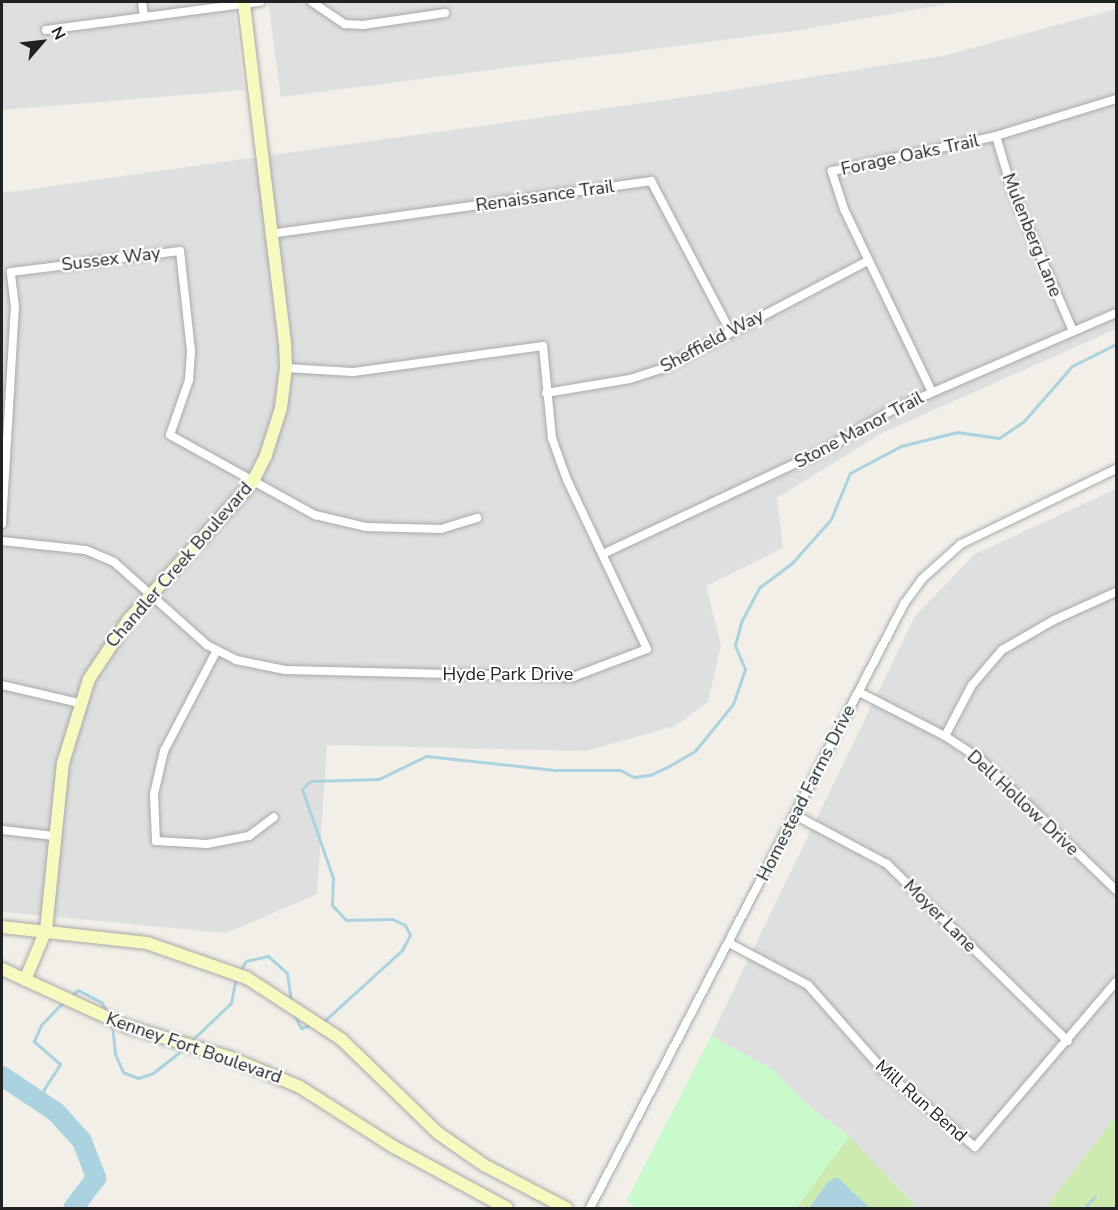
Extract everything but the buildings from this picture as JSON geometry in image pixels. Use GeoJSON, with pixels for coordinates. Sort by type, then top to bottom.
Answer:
{"type":"FeatureCollection","features":[{"type":"Feature","properties":{"kind":"main road","name":"Chandler Creek Boulevard"},"geometry":{"type":"LineString","coordinates":[[30,983],[46,930],[63,763],[79,703],[99,659],[151,595],[252,483],[277,423],[286,368],[244,2]]}},
{"type":"Feature","properties":{"kind":"main road"},"geometry":{"type":"LineString","coordinates":[[2,927],[46,930],[147,943],[208,962],[276,993],[349,1047],[438,1133],[484,1165],[566,1209]]}},
{"type":"Feature","properties":{"kind":"main road","name":"Kenney Fort Boulevard"},"geometry":{"type":"LineString","coordinates":[[2,969],[126,1026],[231,1058],[300,1087],[394,1147],[507,1209]]}},
{"type":"Feature","properties":{"kind":"street"},"geometry":{"type":"LineString","coordinates":[[142,2],[144,16]]}},
{"type":"Feature","properties":{"kind":"street"},"geometry":{"type":"LineString","coordinates":[[46,30],[244,2],[260,2]]}},
{"type":"Feature","properties":{"kind":"street"},"geometry":{"type":"LineString","coordinates":[[312,2],[345,24],[363,25],[445,13]]}},
{"type":"Feature","properties":{"kind":"street","name":"Forage Oaks Trail"},"geometry":{"type":"LineString","coordinates":[[932,392],[868,261],[832,171],[996,136],[1116,99]]}},
{"type":"Feature","properties":{"kind":"street","name":"Mulenberg Lane"},"geometry":{"type":"LineString","coordinates":[[996,136],[1012,190],[1073,331]]}},
{"type":"Feature","properties":{"kind":"street","name":"Renaissance Trail"},"geometry":{"type":"LineString","coordinates":[[270,234],[651,181],[730,331]]}},
{"type":"Feature","properties":{"kind":"street","name":"Sussex Way"},"geometry":{"type":"LineString","coordinates":[[2,524],[15,307],[11,272],[180,251],[191,351],[189,380],[170,435],[252,483]]}},
{"type":"Feature","properties":{"kind":"street","name":"Sheffield Way"},"geometry":{"type":"LineString","coordinates":[[546,393],[644,375],[868,261]]}},
{"type":"Feature","properties":{"kind":"street","name":"Stone Manor Trail"},"geometry":{"type":"LineString","coordinates":[[603,554],[745,489],[932,392],[1116,313]]}},
{"type":"Feature","properties":{"kind":"street","name":"Hyde Park Drive"},"geometry":{"type":"LineString","coordinates":[[2,541],[86,550],[114,562],[177,621],[217,650],[236,660],[285,670],[573,677],[647,650],[552,438],[543,346],[352,372],[286,368]]}},
{"type":"Feature","properties":{"kind":"street","name":"Homestead Farms Drive"},"geometry":{"type":"LineString","coordinates":[[590,1209],[904,604],[947,556],[980,533],[1116,468]]}},
{"type":"Feature","properties":{"kind":"street"},"geometry":{"type":"LineString","coordinates":[[252,483],[315,515],[366,527],[441,529],[477,518]]}},
{"type":"Feature","properties":{"kind":"street"},"geometry":{"type":"LineString","coordinates":[[945,736],[972,685],[1002,650],[1044,626],[1116,592]]}},
{"type":"Feature","properties":{"kind":"street"},"geometry":{"type":"LineString","coordinates":[[217,650],[164,751],[154,794],[156,841],[207,844],[249,836],[274,817]]}},
{"type":"Feature","properties":{"kind":"street"},"geometry":{"type":"LineString","coordinates":[[2,685],[79,703]]}},
{"type":"Feature","properties":{"kind":"street","name":"Dell Hollow Drive"},"geometry":{"type":"LineString","coordinates":[[859,692],[945,736],[992,770],[1116,890]]}},
{"type":"Feature","properties":{"kind":"street","name":"Moyer Lane"},"geometry":{"type":"LineString","coordinates":[[795,815],[887,864],[1068,1041]]}},
{"type":"Feature","properties":{"kind":"street"},"geometry":{"type":"LineString","coordinates":[[2,830],[55,836]]}},
{"type":"Feature","properties":{"kind":"street","name":"Mill Run Bend"},"geometry":{"type":"LineString","coordinates":[[729,943],[808,985],[883,1070],[975,1147],[1068,1041],[1116,982]]}},
{"type":"Feature","properties":{"kind":"shaded area"},"geometry":{"type":"Polygon","coordinates":[[[2,2],[233,2],[244,90],[2,110],[2,2]]]}},
{"type":"Feature","properties":{"kind":"shaded area"},"geometry":{"type":"Polygon","coordinates":[[[268,2],[958,2],[794,31],[281,97],[268,2]]]}},
{"type":"Feature","properties":{"kind":"shaded area"},"geometry":{"type":"Polygon","coordinates":[[[1116,9],[1116,329],[882,433],[777,498],[783,548],[706,586],[721,645],[708,702],[675,726],[586,751],[327,745],[317,894],[226,933],[2,912],[2,193],[700,95],[942,56],[1116,9]]]}},
{"type":"Feature","properties":{"kind":"shaded area"},"geometry":{"type":"Polygon","coordinates":[[[1116,489],[1116,1116],[1045,1208],[917,1208],[849,1136],[811,1108],[773,1070],[711,1036],[915,616],[975,554],[1116,489]]]}},
{"type":"Feature","properties":{"kind":"green space"},"geometry":{"type":"Polygon","coordinates":[[[711,1036],[773,1070],[811,1108],[849,1136],[796,1208],[635,1208],[627,1200],[711,1036]]]}},
{"type":"Feature","properties":{"kind":"green space"},"geometry":{"type":"Polygon","coordinates":[[[1116,1116],[1116,1208],[1045,1208],[1116,1116]]]}},
{"type":"Feature","properties":{"kind":"green space"},"geometry":{"type":"Polygon","coordinates":[[[849,1136],[917,1208],[796,1208],[849,1136]]]}},
{"type":"Feature","properties":{"kind":"water"},"geometry":{"type":"Polygon","coordinates":[[[837,1177],[870,1208],[809,1208],[829,1181],[837,1177]]]}},
{"type":"Feature","properties":{"kind":"waterway"},"geometry":{"type":"LineString","coordinates":[[323,1022],[402,950],[410,935],[405,925],[392,919],[346,920],[332,905],[333,878],[302,789],[310,781],[379,779],[426,756],[554,770],[620,770],[634,777],[650,775],[669,766],[695,751],[733,704],[745,669],[735,645],[741,622],[760,587],[792,563],[831,519],[850,473],[901,446],[957,432],[999,438],[1023,422],[1072,366],[1116,344]]}},
{"type":"Feature","properties":{"kind":"waterway"},"geometry":{"type":"LineString","coordinates":[[239,972],[246,961],[268,956],[287,973],[291,1002]]}},
{"type":"Feature","properties":{"kind":"waterway"},"geometry":{"type":"LineString","coordinates":[[190,1042],[231,1003],[236,977]]}},
{"type":"Feature","properties":{"kind":"waterway"},"geometry":{"type":"LineString","coordinates":[[71,996],[78,990],[102,1003],[107,1013]]}},
{"type":"Feature","properties":{"kind":"waterway"},"geometry":{"type":"LineString","coordinates":[[42,1101],[44,1089],[60,1064],[34,1041],[41,1025],[63,1002]]}},
{"type":"Feature","properties":{"kind":"waterway"},"geometry":{"type":"LineString","coordinates":[[292,1011],[301,1028],[311,1025]]}},
{"type":"Feature","properties":{"kind":"waterway"},"geometry":{"type":"LineString","coordinates":[[112,1025],[115,1054],[123,1072],[138,1078],[153,1073],[186,1047]]}},
{"type":"Feature","properties":{"kind":"waterway"},"geometry":{"type":"LineString","coordinates":[[2,1076],[56,1112],[82,1141],[96,1178],[73,1208]]}},
{"type":"Feature","properties":{"kind":"waterway"},"geometry":{"type":"LineString","coordinates":[[1084,1208],[1095,1196]]}}]}
